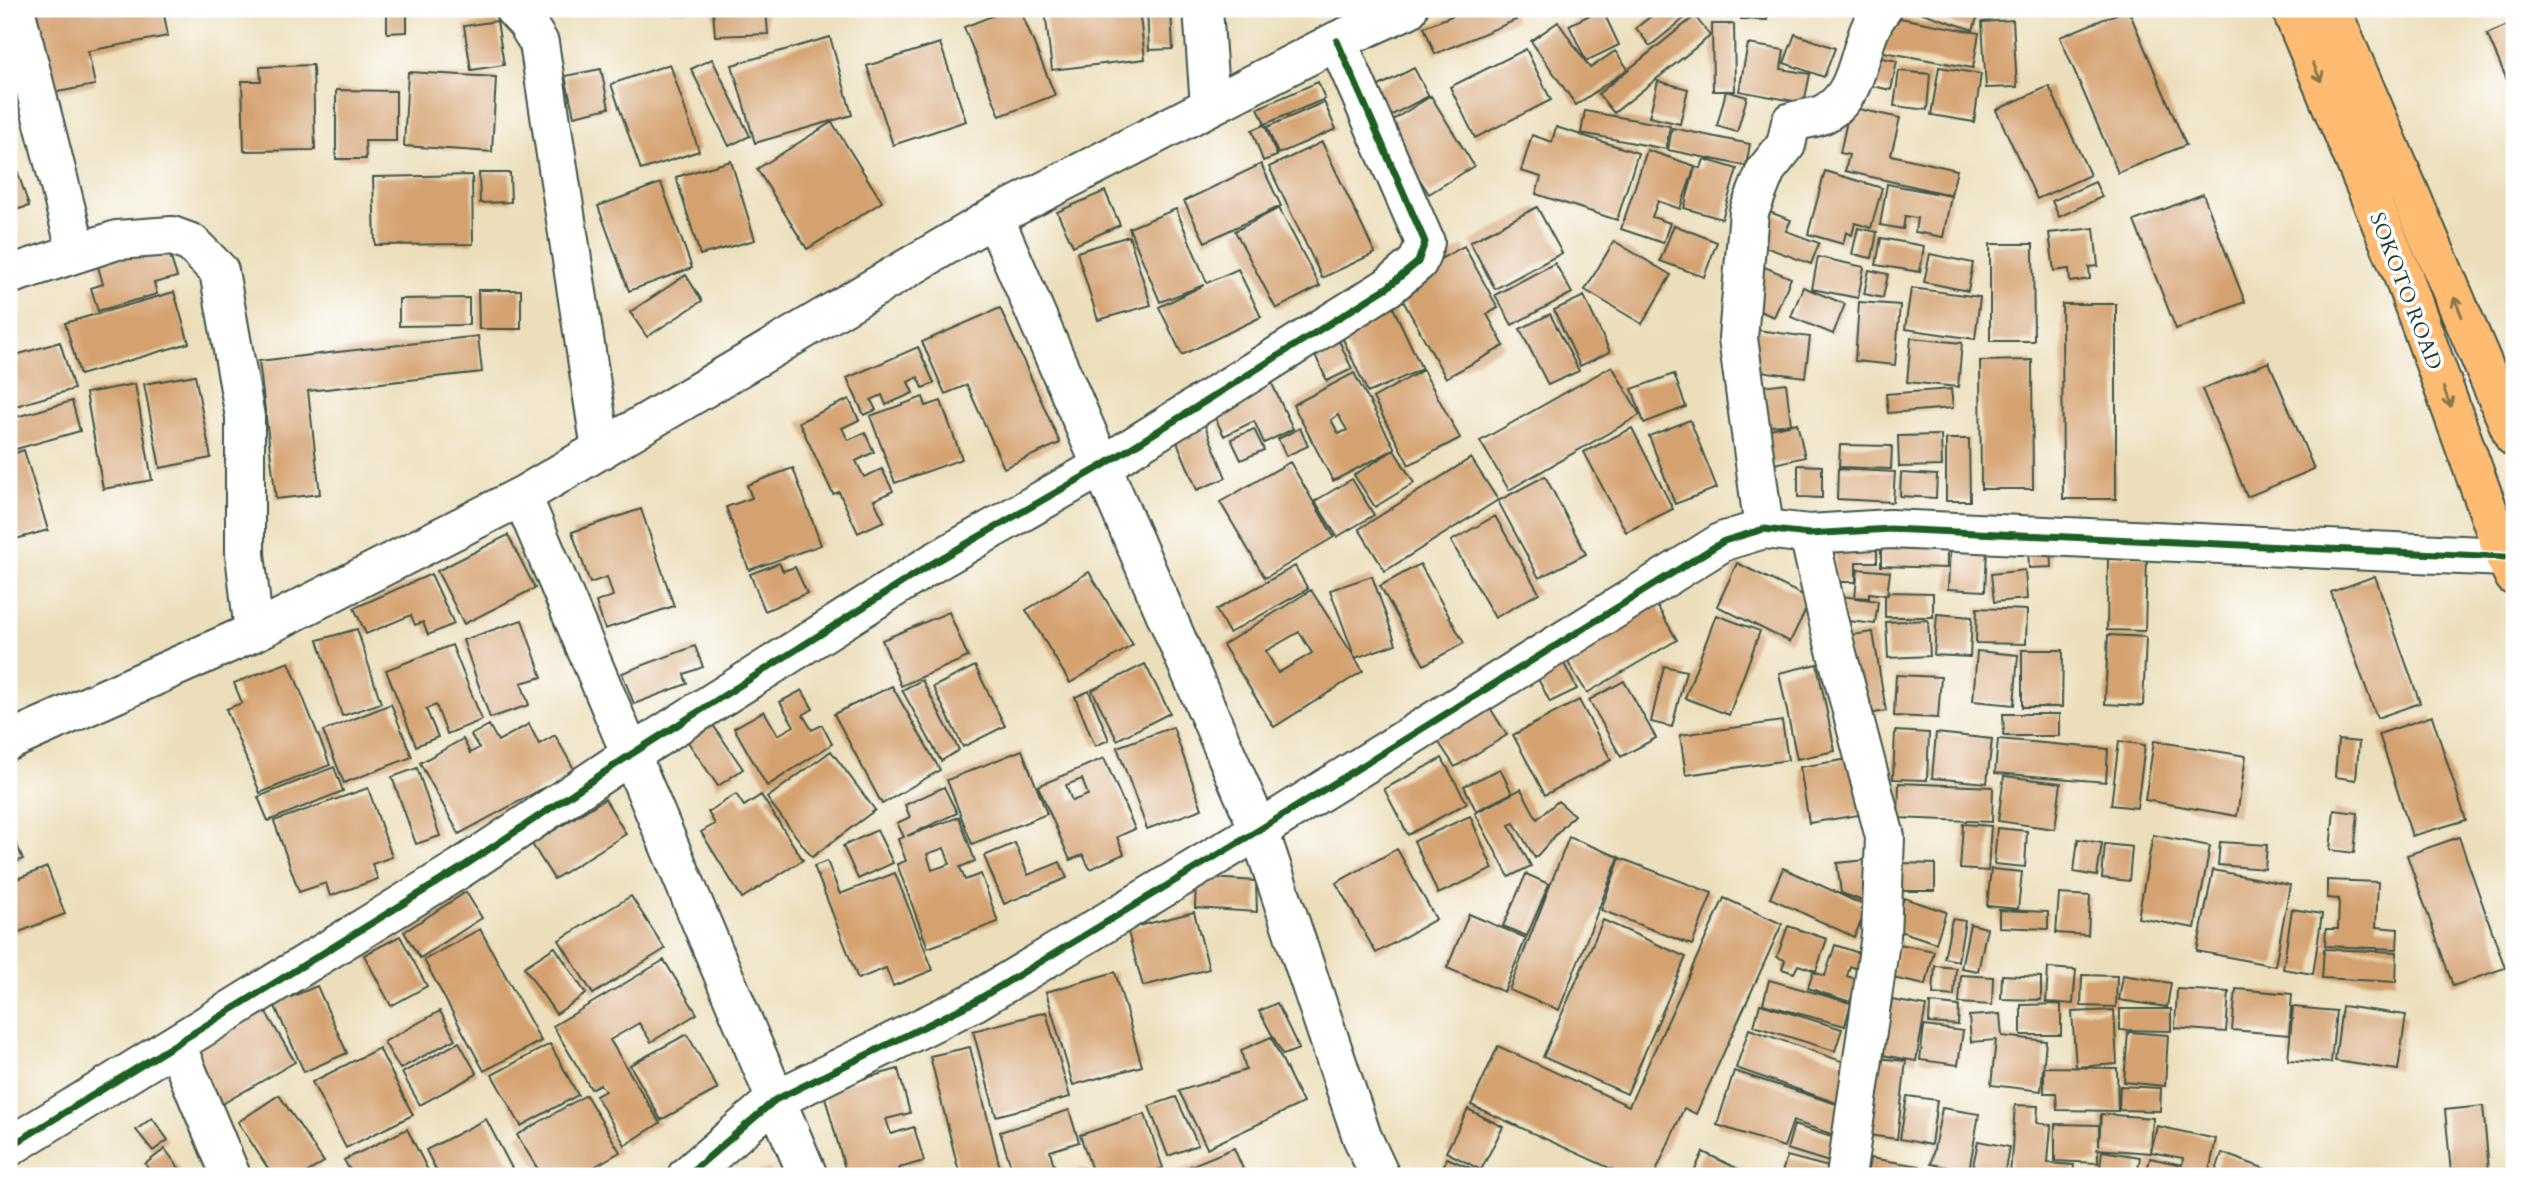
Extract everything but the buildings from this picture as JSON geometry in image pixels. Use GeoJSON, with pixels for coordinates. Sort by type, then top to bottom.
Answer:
{"type":"FeatureCollection","features":[{"type":"Feature","properties":{"kind":"main road","name":"SOKOTO ROAD"},"geometry":{"type":"LineString","coordinates":[[2291,9],[2402,273],[2510,566]]}},
{"type":"Feature","properties":{"kind":"main road"},"geometry":{"type":"LineString","coordinates":[[2331,9],[2514,437]]}},
{"type":"Feature","properties":{"kind":"street"},"geometry":{"type":"LineString","coordinates":[[15,9],[77,253]]}},
{"type":"Feature","properties":{"kind":"street"},"geometry":{"type":"LineString","coordinates":[[514,9],[539,43],[601,450]]}},
{"type":"Feature","properties":{"kind":"street"},"geometry":{"type":"LineString","coordinates":[[1203,9],[1210,106]]}},
{"type":"Feature","properties":{"kind":"street"},"geometry":{"type":"LineString","coordinates":[[9,741],[254,632],[522,496],[994,217],[1337,41],[1408,9]]}},
{"type":"Feature","properties":{"kind":"street"},"geometry":{"type":"LineString","coordinates":[[1764,530],[1738,338],[1748,212],[1766,170],[1786,145],[1791,122],[1826,113],[1847,96],[1873,19],[1882,9]]}},
{"type":"Feature","properties":{"kind":"street"},"geometry":{"type":"LineString","coordinates":[[9,1147],[461,868],[630,755],[933,563],[1102,466],[1388,287],[1418,262],[1425,242],[1337,41]]}},
{"type":"Feature","properties":{"kind":"street"},"geometry":{"type":"LineString","coordinates":[[994,217],[1259,830],[1362,1137],[1380,1176]]}},
{"type":"Feature","properties":{"kind":"street"},"geometry":{"type":"LineString","coordinates":[[9,275],[117,240],[172,236],[191,243],[219,271],[246,417],[245,554],[254,632]]}},
{"type":"Feature","properties":{"kind":"street"},"geometry":{"type":"LineString","coordinates":[[522,496],[808,1176]]}},
{"type":"Feature","properties":{"kind":"street"},"geometry":{"type":"LineString","coordinates":[[687,1176],[775,1100],[974,1002],[1259,830],[1724,541],[1764,530],[1809,534],[1890,529],[2510,566]]}},
{"type":"Feature","properties":{"kind":"street"},"geometry":{"type":"LineString","coordinates":[[1809,534],[1829,623],[1885,837],[1881,935],[1846,1176]]}},
{"type":"Feature","properties":{"kind":"street"},"geometry":{"type":"LineString","coordinates":[[176,1045],[231,1176]]}},
{"type":"Feature","properties":{"kind":"cycle path"},"geometry":{"type":"LineString","coordinates":[[9,1147],[461,868],[630,755],[933,563],[1102,466],[1388,287],[1418,262],[1425,242],[1337,41]]}},
{"type":"Feature","properties":{"kind":"cycle path"},"geometry":{"type":"LineString","coordinates":[[687,1176],[775,1100],[974,1002],[1259,830],[1724,541],[1764,529],[1809,534],[1890,529],[2505,557]]}}]}
